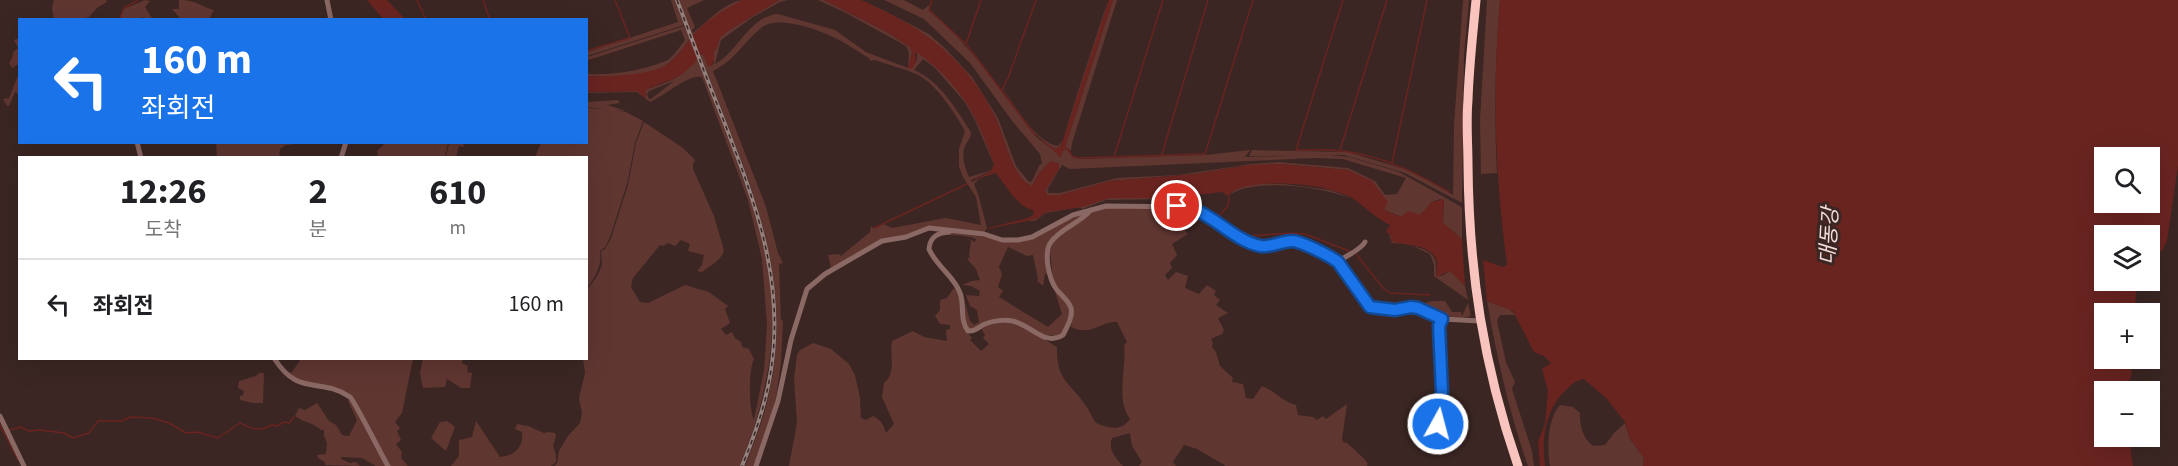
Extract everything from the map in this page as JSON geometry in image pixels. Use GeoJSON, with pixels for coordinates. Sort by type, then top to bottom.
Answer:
{"type":"FeatureCollection","features":[{"type":"Feature","properties":{"kind":"highway"},"geometry":{"type":"LineString","coordinates":[[1476,0],[1467,102],[1471,252],[1479,317],[1502,419],[1518,466]]}},
{"type":"Feature","properties":{"kind":"street"},"geometry":{"type":"LineString","coordinates":[[327,0],[332,18]]}},
{"type":"Feature","properties":{"kind":"street"},"geometry":{"type":"LineString","coordinates":[[756,466],[778,401],[791,340],[807,289],[825,274],[882,241],[929,228],[984,234],[1002,240],[1026,239],[1063,219],[1116,204],[1193,207],[1247,241],[1261,246],[1295,241],[1338,262],[1370,307],[1395,310],[1418,308],[1442,319],[1479,317]]}},
{"type":"Feature","properties":{"kind":"street"},"geometry":{"type":"LineString","coordinates":[[951,231],[936,235],[929,249],[958,287],[961,295],[962,319],[968,331],[972,332],[988,323],[1013,321],[1042,337],[1054,339],[1063,335],[1072,312],[1071,305],[1056,289],[1052,280],[1049,248],[1053,239],[1086,216],[1092,209]]}},
{"type":"Feature","properties":{"kind":"street"},"geometry":{"type":"LineString","coordinates":[[1338,262],[1363,247],[1365,242]]}},
{"type":"Feature","properties":{"kind":"street"},"geometry":{"type":"LineString","coordinates":[[1421,428],[1431,434],[1434,433],[1438,424],[1437,407],[1442,393],[1439,326],[1442,319]]}},
{"type":"Feature","properties":{"kind":"street"},"geometry":{"type":"LineString","coordinates":[[275,360],[283,372],[297,381],[334,388],[350,397],[388,466]]}},
{"type":"Feature","properties":{"kind":"street"},"geometry":{"type":"LineString","coordinates":[[0,416],[2,430],[24,466]]}},
{"type":"Feature","properties":{"kind":"shaded area"},"geometry":{"type":"Polygon","coordinates":[[[54,0],[106,0],[107,2],[86,18],[54,18],[52,8],[54,0]]]}},
{"type":"Feature","properties":{"kind":"shaded area"},"geometry":{"type":"Polygon","coordinates":[[[145,0],[150,1],[145,7],[152,18],[120,18],[124,9],[145,0]]]}},
{"type":"Feature","properties":{"kind":"shaded area"},"geometry":{"type":"Polygon","coordinates":[[[179,0],[185,0],[214,10],[210,18],[180,18],[172,9],[179,9],[179,0]]]}},
{"type":"Feature","properties":{"kind":"shaded area"},"geometry":{"type":"Polygon","coordinates":[[[671,0],[675,0],[684,25],[588,56],[588,52],[678,22],[671,0]]]}},
{"type":"Feature","properties":{"kind":"shaded area"},"geometry":{"type":"Polygon","coordinates":[[[679,0],[704,0],[687,8],[695,27],[692,30],[693,33],[722,9],[742,0],[692,37],[679,0]]]}},
{"type":"Feature","properties":{"kind":"shaded area"},"geometry":{"type":"Polygon","coordinates":[[[779,0],[788,0],[753,17],[721,40],[715,64],[731,51],[759,21],[778,14],[835,30],[866,52],[908,68],[917,61],[917,52],[932,63],[956,87],[966,101],[982,132],[994,165],[975,120],[964,101],[934,67],[923,59],[914,70],[940,88],[971,132],[963,154],[969,177],[993,170],[971,180],[972,182],[979,179],[974,184],[987,228],[984,233],[955,231],[931,226],[914,233],[888,238],[831,268],[828,255],[839,254],[841,256],[870,232],[871,226],[874,229],[884,224],[892,228],[946,218],[981,225],[976,197],[959,166],[959,149],[965,131],[961,124],[944,99],[923,78],[901,68],[875,60],[871,61],[841,41],[799,25],[768,24],[755,33],[733,57],[713,71],[766,207],[778,253],[783,263],[779,264],[781,320],[783,321],[781,362],[775,405],[755,466],[745,466],[767,402],[775,356],[776,311],[771,267],[762,224],[734,140],[700,55],[703,54],[711,66],[714,63],[714,51],[719,38],[779,0]]]}},
{"type":"Feature","properties":{"kind":"shaded area"},"geometry":{"type":"Polygon","coordinates":[[[818,0],[824,0],[887,32],[910,47],[912,53],[908,68],[909,52],[906,46],[818,0]]]}},
{"type":"Feature","properties":{"kind":"shaded area"},"geometry":{"type":"Polygon","coordinates":[[[860,0],[883,10],[929,34],[972,77],[998,118],[1016,166],[1029,182],[1032,181],[1042,163],[1040,154],[1013,122],[970,63],[924,19],[884,0],[904,0],[923,10],[929,5],[929,11],[972,53],[1032,132],[1060,157],[1064,149],[1069,151],[1072,157],[1078,159],[1205,155],[1250,150],[1245,157],[1327,155],[1349,157],[1399,172],[1460,206],[1462,208],[1462,239],[1443,223],[1444,202],[1440,199],[1432,202],[1420,216],[1403,215],[1402,217],[1384,210],[1383,197],[1348,170],[1280,164],[1241,166],[1195,174],[1110,181],[1060,195],[1047,195],[1045,190],[1059,169],[1059,164],[1051,161],[1039,173],[1032,186],[1025,182],[1014,166],[994,115],[967,75],[938,45],[903,21],[860,0]],[[1314,158],[1070,169],[1062,165],[1047,190],[1049,193],[1060,193],[1117,178],[1178,175],[1279,162],[1348,168],[1375,181],[1385,195],[1397,194],[1406,178],[1343,159],[1314,158]]]}},
{"type":"Feature","properties":{"kind":"shaded area"},"geometry":{"type":"Polygon","coordinates":[[[1108,0],[1096,45],[1060,147],[1055,149],[1032,130],[1019,114],[1003,89],[1005,86],[1004,90],[1020,114],[1035,131],[1042,138],[1058,146],[1062,141],[1108,0]]]}},
{"type":"Feature","properties":{"kind":"shaded area"},"geometry":{"type":"Polygon","coordinates":[[[1113,0],[1117,0],[1071,151],[1065,147],[1113,0]]]}},
{"type":"Feature","properties":{"kind":"shaded area"},"geometry":{"type":"Polygon","coordinates":[[[1463,0],[1469,0],[1464,55],[1462,203],[1405,173],[1344,155],[1249,156],[1252,150],[1348,152],[1411,171],[1453,195],[1454,125],[1463,0]]]}},
{"type":"Feature","properties":{"kind":"shaded area"},"geometry":{"type":"Polygon","coordinates":[[[1487,0],[1500,0],[1496,86],[1497,173],[1481,174],[1480,120],[1487,0]]]}},
{"type":"Feature","properties":{"kind":"shaded area"},"geometry":{"type":"Polygon","coordinates":[[[684,26],[690,38],[669,63],[644,73],[624,76],[588,76],[588,74],[628,72],[668,60],[685,40],[681,30],[595,58],[588,60],[588,57],[684,26]]]}},
{"type":"Feature","properties":{"kind":"shaded area"},"geometry":{"type":"Polygon","coordinates":[[[18,48],[18,65],[12,68],[9,63],[13,52],[18,48]]]}},
{"type":"Feature","properties":{"kind":"shaded area"},"geometry":{"type":"Polygon","coordinates":[[[697,56],[758,217],[767,255],[771,286],[771,347],[767,376],[751,436],[740,466],[554,466],[557,463],[559,451],[568,436],[580,423],[582,413],[579,398],[585,373],[583,360],[588,360],[588,289],[602,265],[601,251],[605,249],[611,238],[628,185],[636,143],[644,122],[683,148],[695,160],[693,169],[714,216],[724,250],[718,260],[702,272],[697,271],[702,265],[704,255],[688,251],[690,244],[681,240],[675,246],[668,243],[664,246],[660,245],[633,278],[631,287],[640,302],[648,303],[685,285],[709,292],[728,306],[725,309],[730,323],[721,329],[726,335],[732,332],[741,342],[742,347],[749,349],[754,359],[750,390],[754,420],[764,370],[767,325],[762,259],[748,200],[702,77],[683,82],[650,102],[637,92],[588,93],[638,91],[646,98],[645,90],[669,81],[687,70],[697,56]],[[674,81],[649,91],[647,94],[649,99],[674,81]]]}},
{"type":"Feature","properties":{"kind":"shaded area"},"geometry":{"type":"Polygon","coordinates":[[[18,76],[18,94],[15,92],[7,106],[3,99],[9,98],[18,76]]]}},
{"type":"Feature","properties":{"kind":"shaded area"},"geometry":{"type":"Polygon","coordinates":[[[618,100],[620,103],[607,105],[626,111],[615,110],[626,112],[643,121],[635,143],[627,184],[610,237],[600,251],[598,271],[588,286],[588,156],[535,156],[541,144],[588,144],[588,108],[606,109],[588,107],[588,102],[618,100]]]}},
{"type":"Feature","properties":{"kind":"shaded area"},"geometry":{"type":"Polygon","coordinates":[[[216,144],[296,144],[286,145],[280,149],[279,156],[217,156],[216,144]]]}},
{"type":"Feature","properties":{"kind":"shaded area"},"geometry":{"type":"Polygon","coordinates":[[[384,144],[448,144],[445,156],[378,156],[377,151],[384,144]]]}},
{"type":"Feature","properties":{"kind":"shaded area"},"geometry":{"type":"Polygon","coordinates":[[[449,144],[463,144],[464,147],[459,146],[456,156],[446,156],[449,144]]]}},
{"type":"Feature","properties":{"kind":"shaded area"},"geometry":{"type":"Polygon","coordinates":[[[1284,184],[1330,190],[1352,198],[1327,191],[1286,185],[1259,186],[1230,194],[1248,185],[1284,184]]]}},
{"type":"Feature","properties":{"kind":"shaded area"},"geometry":{"type":"Polygon","coordinates":[[[1181,197],[1106,200],[1082,209],[1080,207],[1046,213],[1035,221],[1027,221],[1038,218],[1046,212],[1087,205],[1109,198],[1181,197]]]}},
{"type":"Feature","properties":{"kind":"shaded area"},"geometry":{"type":"Polygon","coordinates":[[[1106,206],[1196,209],[1193,213],[1186,211],[1178,221],[1188,234],[1172,244],[1177,255],[1170,263],[1172,268],[1165,275],[1168,280],[1176,272],[1188,276],[1185,288],[1199,294],[1207,285],[1216,291],[1214,295],[1220,300],[1216,305],[1228,313],[1218,318],[1224,330],[1222,334],[1211,339],[1220,366],[1233,378],[1232,382],[1243,384],[1246,398],[1253,399],[1262,386],[1296,405],[1298,415],[1313,417],[1317,420],[1323,416],[1326,419],[1347,404],[1342,439],[1363,458],[1367,466],[1226,466],[1197,449],[1184,445],[1173,462],[1176,466],[1139,466],[1142,462],[1132,446],[1130,433],[1112,438],[1111,442],[1113,453],[1123,466],[789,466],[797,423],[794,378],[797,355],[800,350],[813,343],[831,349],[849,364],[855,375],[861,418],[866,420],[873,416],[882,423],[886,433],[894,424],[882,397],[884,383],[891,369],[892,341],[913,331],[924,337],[947,341],[946,330],[950,329],[950,325],[940,324],[935,316],[940,310],[940,300],[947,298],[953,289],[957,288],[960,316],[965,330],[972,338],[970,340],[981,351],[989,344],[983,338],[985,335],[981,328],[1002,323],[1030,330],[1057,347],[1059,367],[1065,380],[1096,423],[1114,428],[1123,426],[1130,419],[1122,393],[1124,345],[1127,342],[1117,322],[1090,330],[1078,330],[1071,327],[1073,314],[1053,279],[1050,251],[1054,241],[1093,210],[1106,206]]]}},
{"type":"Feature","properties":{"kind":"shaded area"},"geometry":{"type":"Polygon","coordinates":[[[1090,211],[1050,243],[1050,273],[1045,274],[1043,286],[1037,281],[1033,255],[1027,256],[1008,247],[999,267],[1002,274],[998,287],[1003,291],[999,297],[1048,327],[1062,314],[1052,282],[1069,306],[1069,316],[1063,334],[1041,334],[1003,320],[969,329],[963,317],[963,296],[970,321],[974,325],[979,322],[977,310],[970,306],[966,295],[979,296],[980,291],[971,286],[962,285],[980,280],[976,269],[967,259],[970,257],[971,241],[967,238],[975,242],[976,239],[942,234],[953,233],[1018,241],[1090,211]]]}},
{"type":"Feature","properties":{"kind":"shaded area"},"geometry":{"type":"Polygon","coordinates":[[[1386,233],[1400,242],[1405,244],[1392,243],[1386,233]]]}},
{"type":"Feature","properties":{"kind":"shaded area"},"geometry":{"type":"Polygon","coordinates":[[[1413,246],[1432,254],[1435,259],[1436,275],[1442,276],[1450,271],[1465,286],[1468,300],[1434,276],[1434,265],[1430,254],[1413,246]]]}},
{"type":"Feature","properties":{"kind":"shaded area"},"geometry":{"type":"Polygon","coordinates":[[[1445,301],[1452,312],[1461,312],[1462,316],[1468,303],[1471,316],[1462,318],[1447,316],[1411,306],[1445,301]]]}},
{"type":"Feature","properties":{"kind":"shaded area"},"geometry":{"type":"Polygon","coordinates":[[[1487,301],[1509,309],[1516,315],[1500,315],[1497,321],[1506,362],[1515,382],[1512,389],[1532,451],[1534,466],[1528,466],[1509,405],[1487,301]]]}},
{"type":"Feature","properties":{"kind":"shaded area"},"geometry":{"type":"Polygon","coordinates":[[[300,360],[413,360],[402,413],[395,422],[400,428],[397,431],[401,440],[396,444],[402,452],[401,458],[408,466],[389,466],[350,396],[304,383],[286,374],[292,372],[300,360]]]}},
{"type":"Feature","properties":{"kind":"shaded area"},"geometry":{"type":"Polygon","coordinates":[[[423,360],[463,360],[462,363],[468,366],[467,372],[472,373],[470,388],[461,388],[447,379],[445,387],[423,388],[420,373],[423,360]]]}},
{"type":"Feature","properties":{"kind":"shaded area"},"geometry":{"type":"Polygon","coordinates":[[[264,373],[263,403],[240,400],[244,391],[238,388],[239,381],[264,373]]]}},
{"type":"Feature","properties":{"kind":"shaded area"},"geometry":{"type":"Polygon","coordinates":[[[349,398],[387,466],[376,466],[362,458],[341,457],[350,463],[356,462],[360,466],[325,465],[325,462],[317,455],[326,454],[327,443],[324,430],[295,416],[299,408],[305,410],[317,403],[342,435],[349,436],[357,420],[348,401],[349,398]]]}},
{"type":"Feature","properties":{"kind":"shaded area"},"geometry":{"type":"Polygon","coordinates":[[[1560,405],[1573,407],[1580,413],[1582,431],[1593,446],[1605,445],[1625,423],[1630,439],[1644,458],[1643,466],[1550,466],[1548,443],[1550,426],[1560,405]]]}},
{"type":"Feature","properties":{"kind":"shaded area"},"geometry":{"type":"Polygon","coordinates":[[[447,421],[455,427],[446,451],[431,438],[440,422],[447,421]]]}},
{"type":"Feature","properties":{"kind":"shaded area"},"geometry":{"type":"Polygon","coordinates":[[[476,421],[500,457],[513,453],[519,447],[522,432],[515,429],[517,424],[544,433],[555,433],[553,446],[556,462],[551,466],[451,466],[459,456],[459,440],[472,437],[476,421]]]}},
{"type":"Feature","properties":{"kind":"water"},"geometry":{"type":"Polygon","coordinates":[[[367,0],[387,0],[404,18],[382,18],[367,0]]]}},
{"type":"Feature","properties":{"kind":"water"},"geometry":{"type":"Polygon","coordinates":[[[742,0],[779,0],[726,32],[720,38],[714,51],[711,66],[708,66],[703,54],[697,56],[696,62],[680,76],[645,90],[646,99],[637,91],[588,92],[588,76],[616,76],[665,66],[674,59],[705,23],[742,0]]]}},
{"type":"Feature","properties":{"kind":"water"},"geometry":{"type":"Polygon","coordinates":[[[824,0],[866,2],[918,30],[949,54],[963,68],[986,100],[1015,168],[1026,183],[1032,186],[1039,173],[1051,161],[1059,164],[1059,169],[1045,190],[1047,195],[1060,195],[1110,181],[1195,174],[1249,165],[1280,164],[1348,170],[1372,181],[1388,202],[1384,210],[1401,217],[1408,211],[1420,215],[1432,202],[1444,199],[1443,223],[1462,239],[1465,286],[1450,271],[1437,277],[1437,262],[1430,251],[1391,241],[1391,235],[1386,232],[1390,225],[1352,198],[1312,186],[1263,184],[1237,189],[1227,196],[1223,192],[1168,198],[1109,198],[1082,207],[1046,212],[1038,218],[988,229],[1028,218],[1033,215],[1034,211],[1023,206],[1012,195],[996,173],[971,181],[990,172],[994,165],[981,131],[966,102],[945,77],[918,53],[915,53],[914,67],[908,68],[912,53],[910,47],[887,32],[824,0]]]}},
{"type":"Feature","properties":{"kind":"water"},"geometry":{"type":"Polygon","coordinates":[[[1109,0],[1113,0],[1065,147],[1071,151],[1064,149],[1060,158],[1038,137],[1055,149],[1061,146],[1109,0]]]}},
{"type":"Feature","properties":{"kind":"water","name":"대동강"},"geometry":{"type":"Polygon","coordinates":[[[1500,0],[2178,0],[2178,166],[2167,241],[2160,253],[2160,225],[2094,225],[2094,291],[2136,291],[2135,303],[2094,303],[2094,369],[2130,369],[2132,374],[2129,381],[2094,381],[2094,447],[2130,447],[2133,466],[1643,466],[1644,458],[1630,439],[1625,422],[1607,399],[1584,379],[1577,381],[1561,396],[1550,413],[1544,444],[1545,466],[1540,466],[1538,442],[1545,424],[1548,391],[1542,369],[1551,363],[1544,356],[1534,352],[1513,311],[1487,301],[1483,260],[1502,267],[1507,265],[1497,165],[1496,67],[1500,0]]]}},
{"type":"Feature","properties":{"kind":"waterway"},"geometry":{"type":"LineString","coordinates":[[120,18],[124,8],[138,0]]}},
{"type":"Feature","properties":{"kind":"waterway"},"geometry":{"type":"LineString","coordinates":[[417,0],[425,18]]}},
{"type":"Feature","properties":{"kind":"waterway"},"geometry":{"type":"LineString","coordinates":[[483,0],[489,18]]}},
{"type":"Feature","properties":{"kind":"waterway"},"geometry":{"type":"LineString","coordinates":[[588,50],[630,38],[615,0]]}},
{"type":"Feature","properties":{"kind":"waterway"},"geometry":{"type":"LineString","coordinates":[[932,0],[929,10],[966,44],[1035,135]]}},
{"type":"Feature","properties":{"kind":"waterway"},"geometry":{"type":"LineString","coordinates":[[966,44],[981,0]]}},
{"type":"Feature","properties":{"kind":"waterway"},"geometry":{"type":"LineString","coordinates":[[1002,89],[1036,0]]}},
{"type":"Feature","properties":{"kind":"waterway"},"geometry":{"type":"LineString","coordinates":[[1114,157],[1163,0]]}},
{"type":"Feature","properties":{"kind":"waterway"},"geometry":{"type":"LineString","coordinates":[[1162,154],[1208,0]]}},
{"type":"Feature","properties":{"kind":"waterway"},"geometry":{"type":"LineString","coordinates":[[1068,150],[1072,156],[1078,158],[1205,154],[1253,0]]}},
{"type":"Feature","properties":{"kind":"waterway"},"geometry":{"type":"LineString","coordinates":[[1343,0],[1296,150],[1336,150],[1371,156],[1411,172],[1449,192]]}},
{"type":"Feature","properties":{"kind":"waterway"},"geometry":{"type":"LineString","coordinates":[[1340,150],[1387,0]]}},
{"type":"Feature","properties":{"kind":"waterway"},"geometry":{"type":"LineString","coordinates":[[1392,163],[1427,0]]}},
{"type":"Feature","properties":{"kind":"waterway"},"geometry":{"type":"LineString","coordinates":[[874,228],[967,184]]}},
{"type":"Feature","properties":{"kind":"waterway"},"geometry":{"type":"LineString","coordinates":[[1229,196],[1228,206],[1219,216],[1236,231],[1249,236],[1305,234],[1349,251]]}},
{"type":"Feature","properties":{"kind":"waterway"},"geometry":{"type":"LineString","coordinates":[[1356,254],[1383,288],[1390,293],[1430,295]]}},
{"type":"Feature","properties":{"kind":"waterway"},"geometry":{"type":"LineString","coordinates":[[4,432],[20,427],[29,431],[64,433],[73,438],[89,433],[98,421],[121,421],[131,417],[152,418],[169,423],[186,433],[197,432],[218,438],[240,423],[260,429],[272,425],[277,426],[284,422],[289,423],[294,417]]}},
{"type":"Feature","properties":{"kind":"waterway"},"geometry":{"type":"LineString","coordinates":[[0,425],[18,460]]}},
{"type":"Feature","properties":{"kind":"railway"},"geometry":{"type":"LineString","coordinates":[[677,0],[746,180],[756,211],[770,272],[774,304],[771,370],[760,419],[742,466]]}},
{"type":"Feature","properties":{"kind":"route"},"geometry":{"type":"LineString","coordinates":[[1177,206],[1193,207],[1237,236],[1261,246],[1295,241],[1331,258],[1338,262],[1370,307],[1395,310],[1418,308],[1442,319],[1439,326],[1442,393],[1437,407],[1438,424]]}}]}
